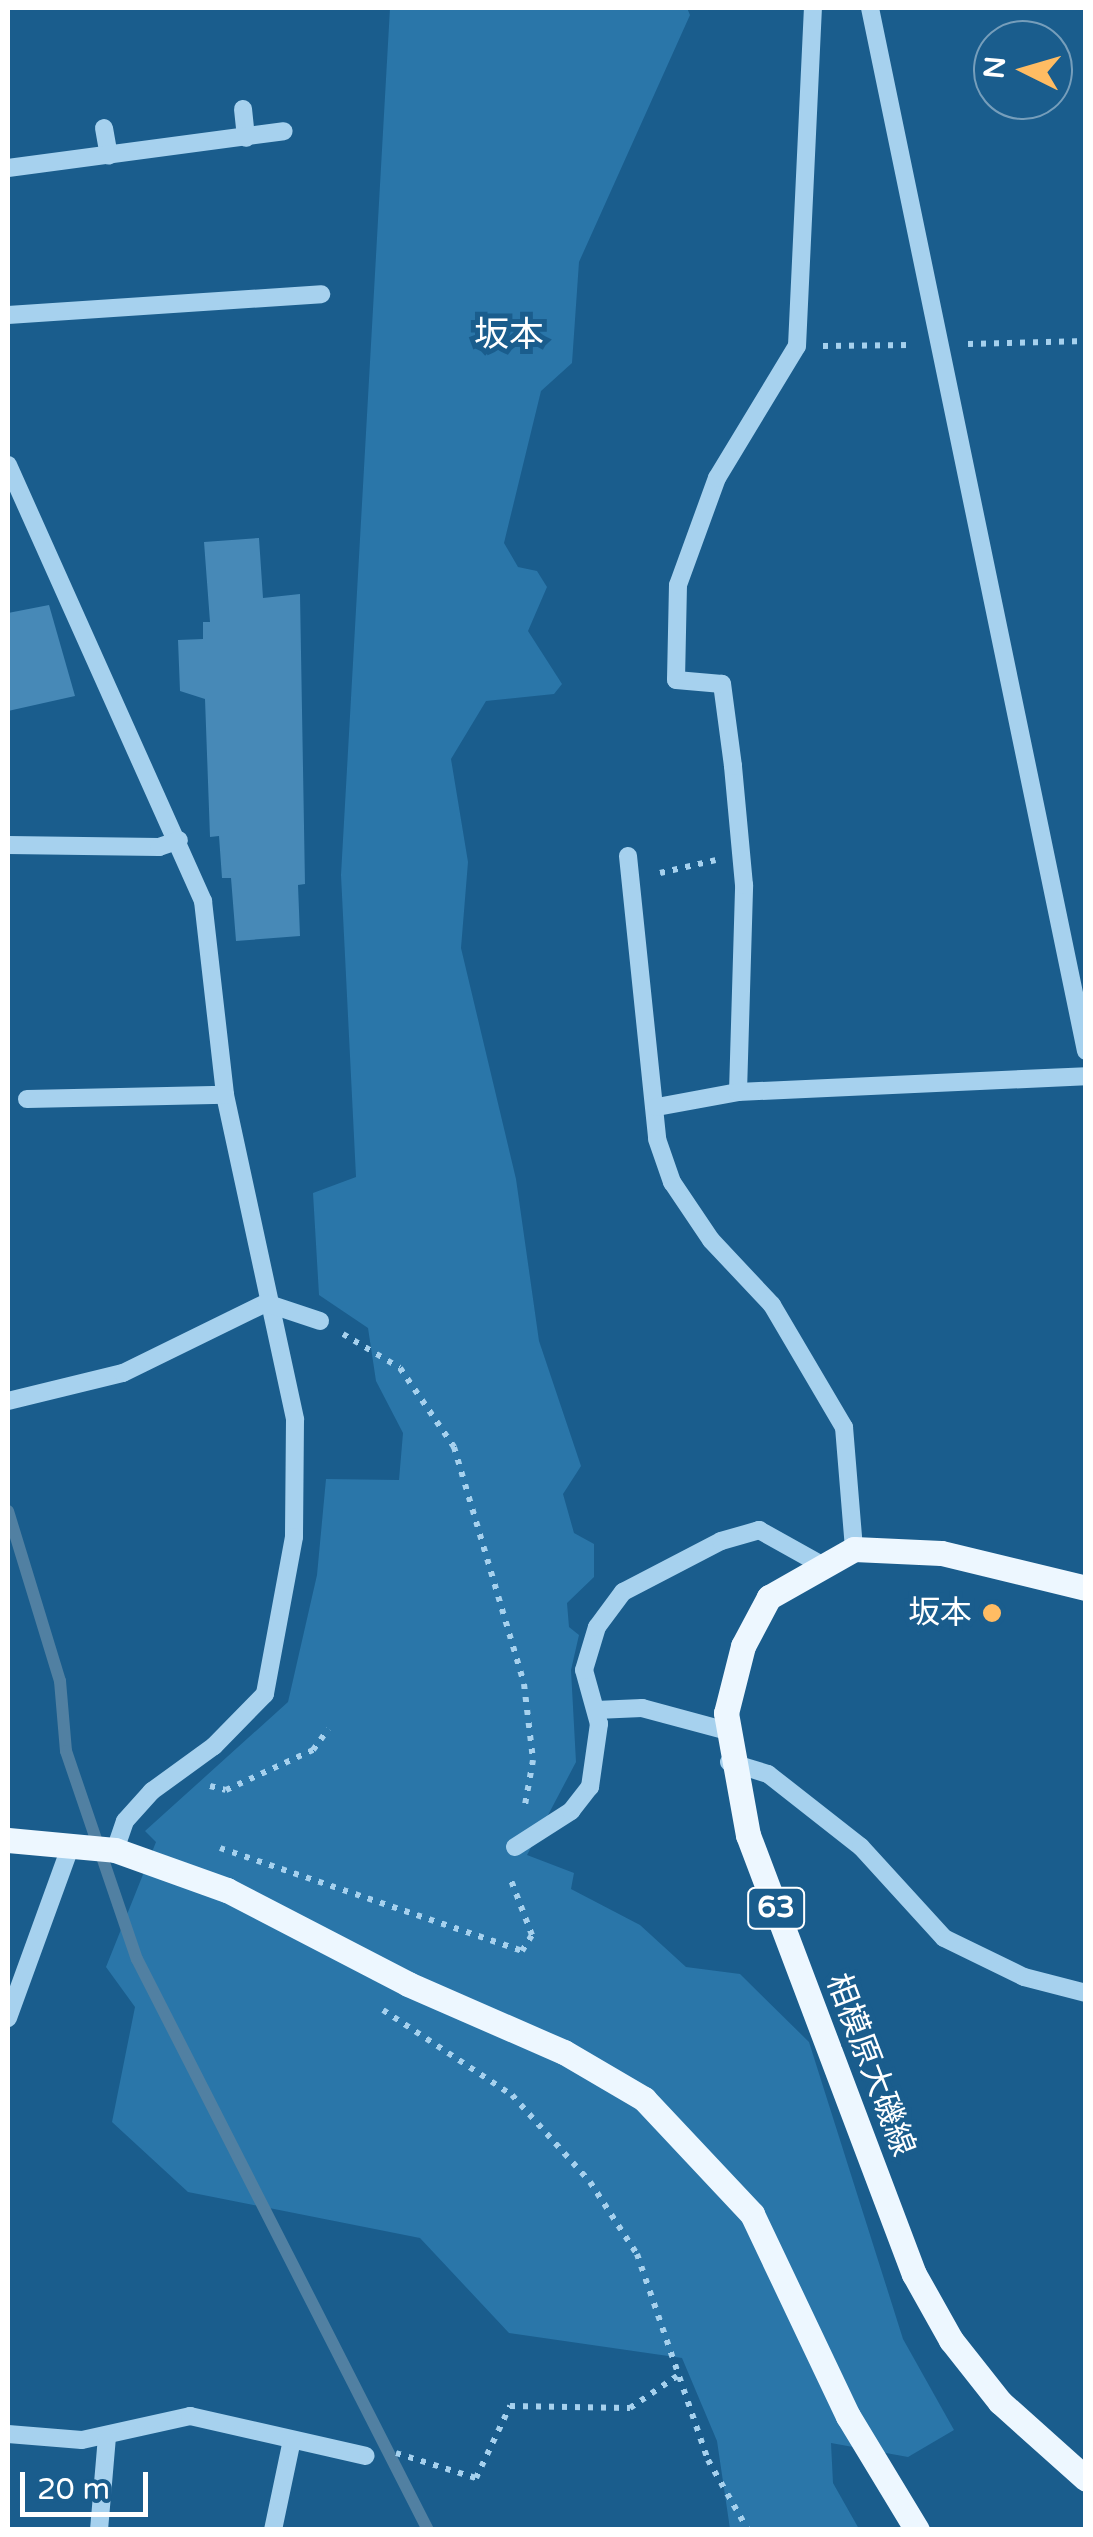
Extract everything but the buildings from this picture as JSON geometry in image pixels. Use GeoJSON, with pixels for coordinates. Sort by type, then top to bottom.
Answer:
{"type":"FeatureCollection","features":[{"type":"Feature","properties":{"kind":"main road","name":"相模原大磯線"},"geometry":{"type":"LineString","coordinates":[[1086,1588],[941,1553],[854,1549],[820,1564],[769,1597],[743,1646],[727,1731],[729,1762],[748,1835],[914,2274],[951,2340],[1000,2402],[1086,2479]]}},
{"type":"Feature","properties":{"kind":"main road"},"geometry":{"type":"LineString","coordinates":[[8,1840],[115,1850],[227,1890],[395,1976],[564,2052],[644,2099],[752,2214],[848,2416],[918,2530]]}},
{"type":"Feature","properties":{"kind":"street"},"geometry":{"type":"LineString","coordinates":[[738,1092],[741,854],[722,684],[674,687],[678,586],[717,478],[800,331],[813,8]]}},
{"type":"Feature","properties":{"kind":"street"},"geometry":{"type":"LineString","coordinates":[[870,8],[1086,1051]]}},
{"type":"Feature","properties":{"kind":"street"},"geometry":{"type":"LineString","coordinates":[[243,109],[246,138]]}},
{"type":"Feature","properties":{"kind":"street"},"geometry":{"type":"LineString","coordinates":[[104,128],[109,156]]}},
{"type":"Feature","properties":{"kind":"street"},"geometry":{"type":"LineString","coordinates":[[8,168],[284,131]]}},
{"type":"Feature","properties":{"kind":"street"},"geometry":{"type":"LineString","coordinates":[[8,315],[322,294]]}},
{"type":"Feature","properties":{"kind":"street"},"geometry":{"type":"LineString","coordinates":[[8,464],[202,901],[225,1095],[266,1303],[295,1420],[294,1537],[282,1626],[265,1694],[125,1821],[115,1850]]}},
{"type":"Feature","properties":{"kind":"street"},"geometry":{"type":"LineString","coordinates":[[8,845],[159,848],[178,840]]}},
{"type":"Feature","properties":{"kind":"street"},"geometry":{"type":"LineString","coordinates":[[628,856],[657,1107],[657,1139],[672,1182],[711,1240],[772,1305],[844,1427],[853,1459],[854,1549]]}},
{"type":"Feature","properties":{"kind":"street"},"geometry":{"type":"LineString","coordinates":[[657,1107],[738,1092],[1086,1076]]}},
{"type":"Feature","properties":{"kind":"street"},"geometry":{"type":"LineString","coordinates":[[26,1100],[225,1095]]}},
{"type":"Feature","properties":{"kind":"street"},"geometry":{"type":"LineString","coordinates":[[8,1402],[124,1373],[266,1303],[320,1321]]}},
{"type":"Feature","properties":{"kind":"street"},"geometry":{"type":"LineString","coordinates":[[515,1848],[571,1811],[590,1788],[596,1710],[584,1670],[597,1627],[623,1592],[720,1540],[758,1530],[820,1564]]}},
{"type":"Feature","properties":{"kind":"street"},"geometry":{"type":"LineString","coordinates":[[596,1710],[642,1708],[727,1731]]}},
{"type":"Feature","properties":{"kind":"street"},"geometry":{"type":"LineString","coordinates":[[729,1762],[768,1774],[861,1847],[944,1938],[1024,1977],[1086,1993]]}},
{"type":"Feature","properties":{"kind":"street"},"geometry":{"type":"LineString","coordinates":[[8,2018],[70,1848]]}},
{"type":"Feature","properties":{"kind":"street"},"geometry":{"type":"LineString","coordinates":[[8,2434],[107,2437],[190,2416],[366,2456]]}},
{"type":"Feature","properties":{"kind":"street"},"geometry":{"type":"LineString","coordinates":[[99,2530],[107,2437]]}},
{"type":"Feature","properties":{"kind":"street"},"geometry":{"type":"LineString","coordinates":[[273,2530],[292,2440]]}},
{"type":"Feature","properties":{"kind":"path"},"geometry":{"type":"LineString","coordinates":[[629,881],[741,854]]}},
{"type":"Feature","properties":{"kind":"path"},"geometry":{"type":"LineString","coordinates":[[169,1869],[188,1840],[231,1850],[326,1890],[522,1951],[532,1936],[512,1897],[515,1848],[534,1760],[524,1684],[454,1446],[400,1368],[320,1321]]}},
{"type":"Feature","properties":{"kind":"path"},"geometry":{"type":"LineString","coordinates":[[191,1763],[207,1786],[226,1790],[313,1750],[328,1729]]}},
{"type":"Feature","properties":{"kind":"path"},"geometry":{"type":"LineString","coordinates":[[395,1976],[383,2016],[512,2095],[590,2182],[638,2254],[708,2460],[748,2530]]}},
{"type":"Feature","properties":{"kind":"path"},"geometry":{"type":"LineString","coordinates":[[404,2455],[476,2478],[510,2406],[630,2408],[677,2376]]}},
{"type":"Feature","properties":{"kind":"shaded area"},"geometry":{"type":"Polygon","coordinates":[[[390,8],[687,8],[690,15],[579,262],[572,363],[541,391],[504,543],[518,567],[537,571],[547,587],[528,631],[562,684],[554,694],[486,701],[451,759],[468,862],[461,948],[516,1179],[539,1341],[581,1466],[563,1494],[574,1533],[594,1544],[594,1577],[567,1603],[569,1627],[579,1635],[571,1670],[576,1762],[527,1855],[574,1873],[571,1889],[640,1925],[686,1967],[740,1974],[809,2042],[903,2339],[954,2430],[908,2457],[831,2443],[833,2483],[859,2529],[730,2529],[717,2441],[682,2358],[509,2333],[420,2238],[188,2192],[112,2122],[135,2007],[106,1967],[156,1842],[145,1831],[288,1702],[317,1575],[326,1479],[399,1480],[403,1433],[376,1381],[368,1328],[319,1295],[313,1193],[356,1177],[341,875],[390,8]]]}},
{"type":"Feature","properties":{"kind":"waterway"},"geometry":{"type":"LineString","coordinates":[[8,1511],[60,1681],[66,1751],[137,1959],[428,2530]]}},
{"type":"Feature","properties":{"kind":"place","name":"坂本"},"geometry":{"type":"Point","coordinates":[992,1613]}},
{"type":"Feature","properties":{"kind":"district","name":"坂本"},"geometry":{"type":"Point","coordinates":[509,335]}}]}
